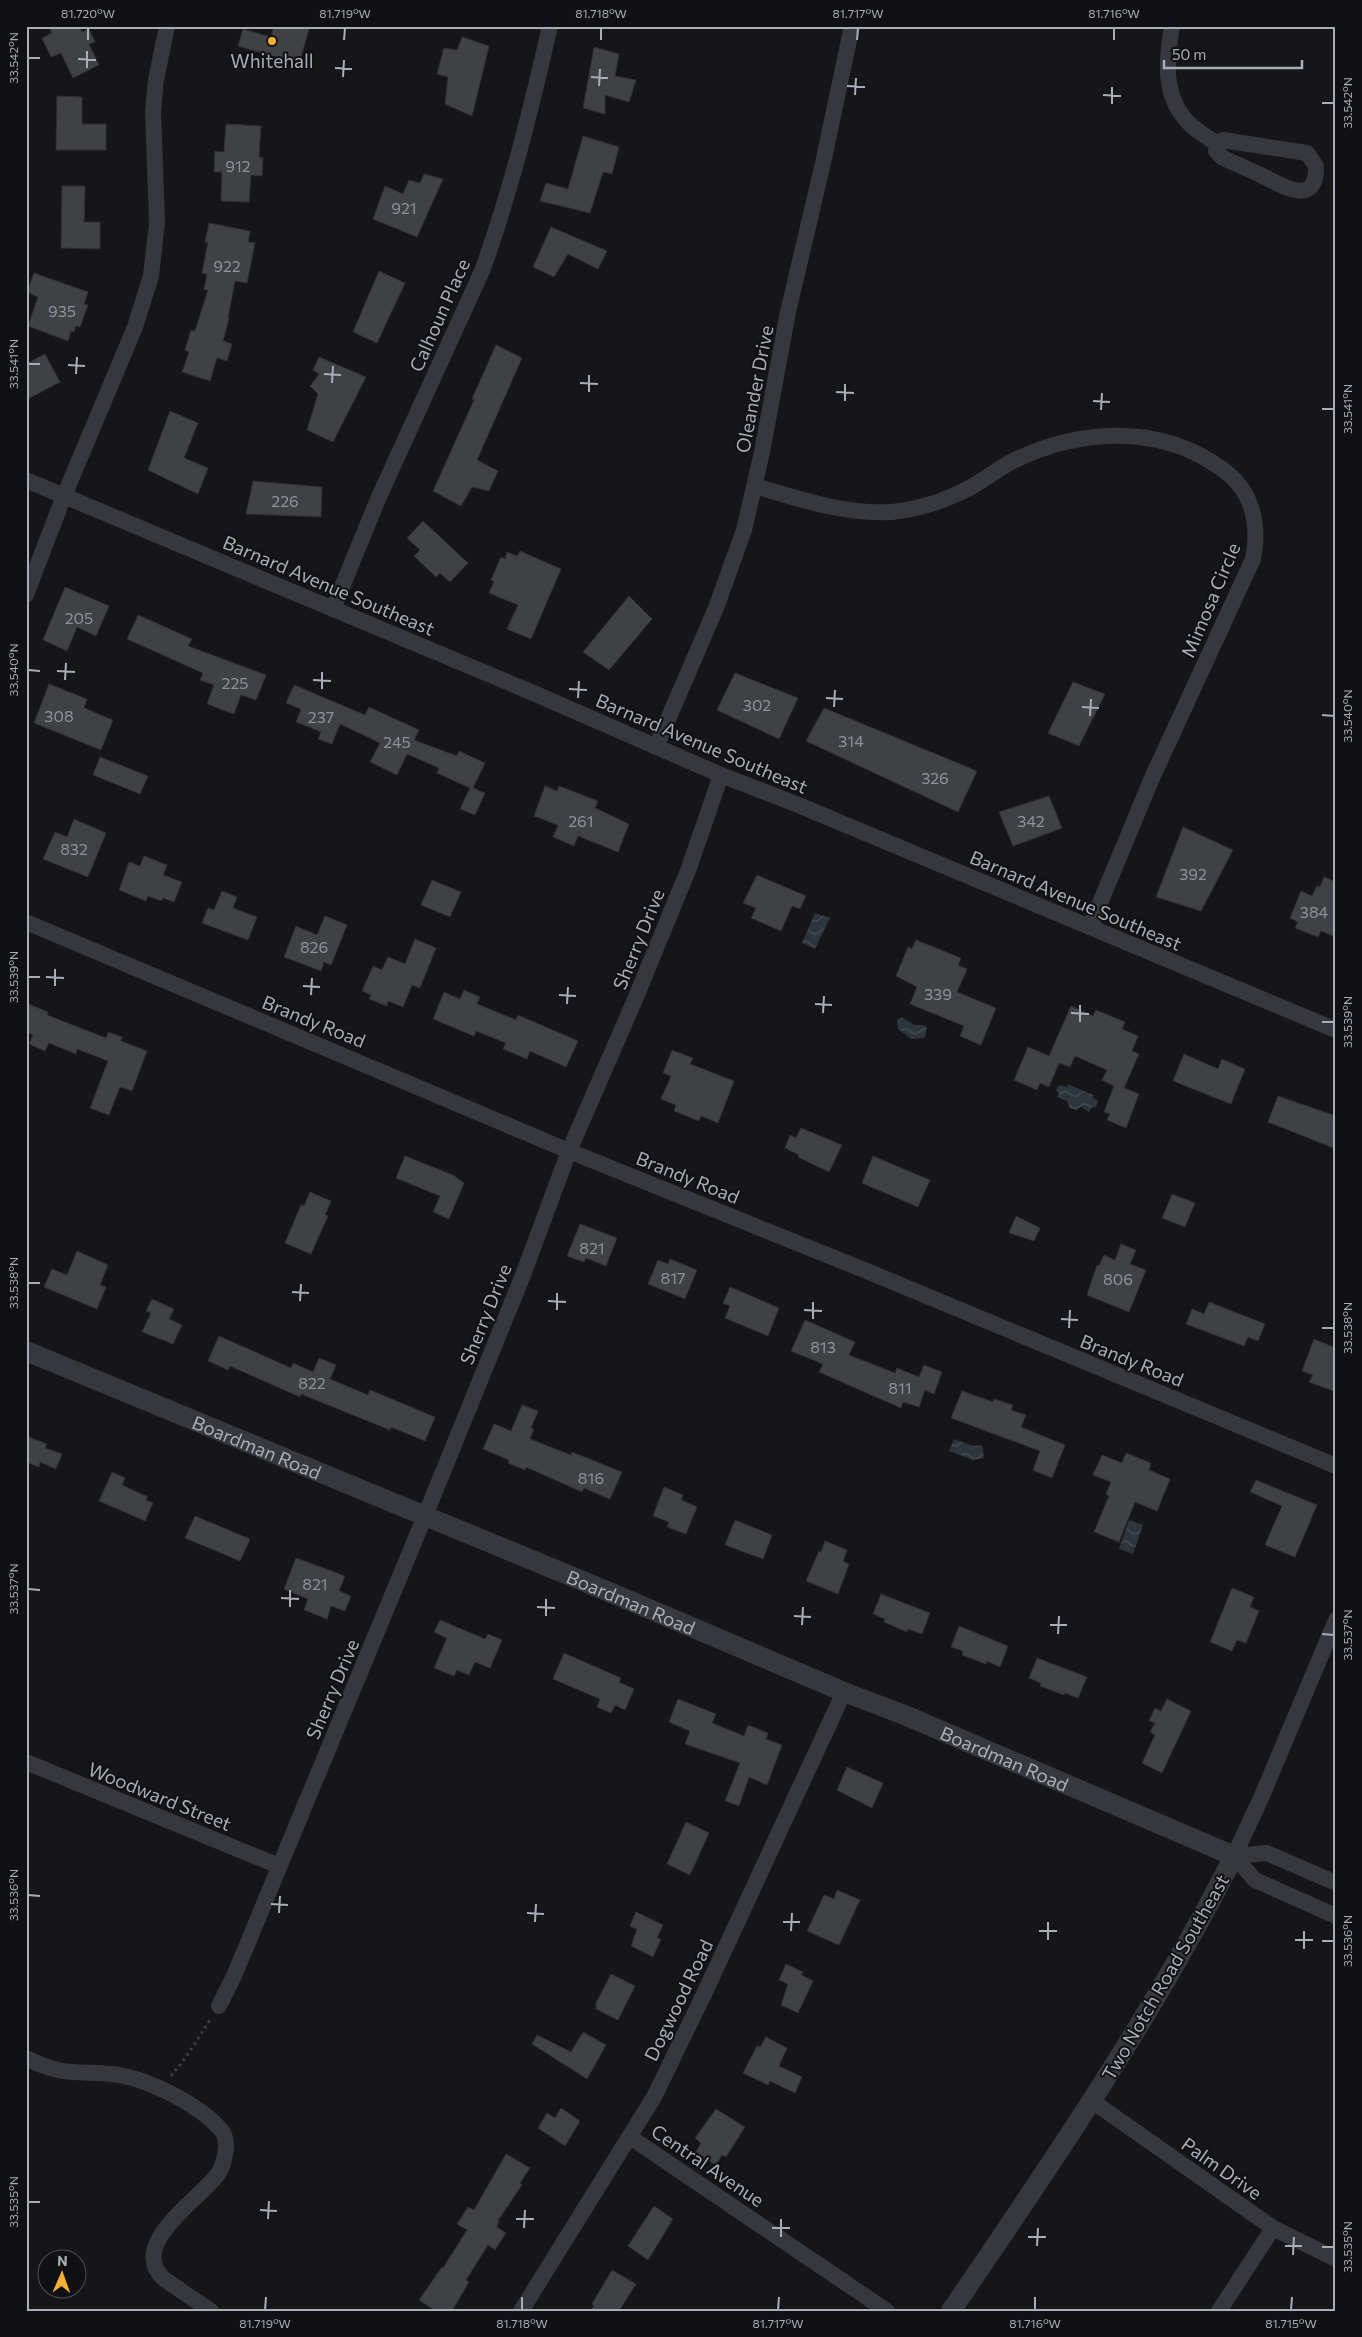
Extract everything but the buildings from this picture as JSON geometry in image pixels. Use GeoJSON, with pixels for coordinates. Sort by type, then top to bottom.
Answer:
{"type":"FeatureCollection","features":[{"type":"Feature","properties":{"kind":"street"},"geometry":{"type":"LineString","coordinates":[[26,595],[64,496],[135,328],[151,276],[157,224],[153,111],[167,26]]}},
{"type":"Feature","properties":{"kind":"street","name":"Calhoun Place"},"geometry":{"type":"LineString","coordinates":[[333,609],[378,499],[478,280],[493,240],[515,166],[550,26]]}},
{"type":"Feature","properties":{"kind":"street","name":"Oleander Drive"},"geometry":{"type":"LineString","coordinates":[[656,747],[731,570],[755,486],[788,312],[852,26]]}},
{"type":"Feature","properties":{"kind":"street"},"geometry":{"type":"LineString","coordinates":[[1172,26],[1166,64],[1167,77],[1176,104],[1192,126],[1218,144]]}},
{"type":"Feature","properties":{"kind":"street"},"geometry":{"type":"LineString","coordinates":[[1223,140],[1229,140],[1251,145],[1299,150],[1313,158],[1316,174],[1308,188],[1297,192],[1224,158],[1216,151],[1218,144],[1223,140]]}},
{"type":"Feature","properties":{"kind":"street","name":"Mimosa Circle"},"geometry":{"type":"LineString","coordinates":[[755,486],[805,501],[853,510],[892,512],[933,504],[953,496],[1011,462],[1056,444],[1095,436],[1116,435],[1158,440],[1198,454],[1233,477],[1251,504],[1256,531],[1252,559],[1152,778],[1090,927]]}},
{"type":"Feature","properties":{"kind":"street","name":"Barnard Avenue Southeast"},"geometry":{"type":"LineString","coordinates":[[26,480],[531,692],[721,775],[796,804],[1336,1030]]}},
{"type":"Feature","properties":{"kind":"street","name":"Sherry Drive"},"geometry":{"type":"LineString","coordinates":[[219,2006],[234,1976],[278,1866],[426,1516],[523,1275],[569,1151],[636,998],[689,868],[721,775]]}},
{"type":"Feature","properties":{"kind":"street","name":"Brandy Road"},"geometry":{"type":"LineString","coordinates":[[26,922],[569,1151],[874,1274],[1336,1466]]}},
{"type":"Feature","properties":{"kind":"street","name":"Boardman Road"},"geometry":{"type":"LineString","coordinates":[[26,1351],[426,1516],[844,1692],[907,1716],[1234,1856],[1255,1880],[1336,1916]]}},
{"type":"Feature","properties":{"kind":"street","name":"Two Notch Road Southeast"},"geometry":{"type":"LineString","coordinates":[[951,2311],[1092,2100],[1176,1966],[1234,1856],[1261,1798],[1336,1620]]}},
{"type":"Feature","properties":{"kind":"street","name":"Dogwood Road"},"geometry":{"type":"LineString","coordinates":[[521,2311],[654,2098],[844,1692]]}},
{"type":"Feature","properties":{"kind":"street","name":"Woodward Street"},"geometry":{"type":"LineString","coordinates":[[26,1762],[278,1866]]}},
{"type":"Feature","properties":{"kind":"street","name":"Boardman Road"},"geometry":{"type":"LineString","coordinates":[[1234,1856],[1267,1853],[1336,1883]]}},
{"type":"Feature","properties":{"kind":"street"},"geometry":{"type":"LineString","coordinates":[[26,2058],[72,2074],[128,2076],[161,2088],[198,2111],[222,2131],[226,2144],[225,2155],[218,2174],[187,2205],[160,2237],[152,2251],[152,2259],[158,2273],[211,2311]]}},
{"type":"Feature","properties":{"kind":"street","name":"Palm Drive"},"geometry":{"type":"LineString","coordinates":[[1092,2100],[1273,2228],[1336,2259]]}},
{"type":"Feature","properties":{"kind":"street","name":"Central Avenue"},"geometry":{"type":"LineString","coordinates":[[630,2137],[887,2311]]}},
{"type":"Feature","properties":{"kind":"street"},"geometry":{"type":"LineString","coordinates":[[1219,2311],[1273,2228]]}},
{"type":"Feature","properties":{"kind":"path"},"geometry":{"type":"LineString","coordinates":[[161,2088],[186,2057],[219,2006]]}},
{"type":"Feature","properties":{"kind":"water"},"geometry":{"type":"Polygon","coordinates":[[[815,913],[830,918],[815,949],[802,943],[815,913]]]}},
{"type":"Feature","properties":{"kind":"water"},"geometry":{"type":"Polygon","coordinates":[[[902,1017],[914,1025],[924,1025],[927,1027],[925,1038],[911,1039],[898,1029],[897,1021],[902,1017]]]}},
{"type":"Feature","properties":{"kind":"water"},"geometry":{"type":"Polygon","coordinates":[[[1068,1084],[1093,1095],[1092,1097],[1098,1101],[1096,1107],[1091,1108],[1089,1112],[1081,1107],[1076,1110],[1070,1108],[1067,1101],[1057,1097],[1059,1094],[1056,1090],[1059,1085],[1067,1087],[1068,1084]]]}},
{"type":"Feature","properties":{"kind":"water"},"geometry":{"type":"Polygon","coordinates":[[[954,1439],[973,1446],[982,1445],[984,1458],[973,1460],[949,1451],[954,1439]]]}},
{"type":"Feature","properties":{"kind":"water"},"geometry":{"type":"Polygon","coordinates":[[[1129,1520],[1143,1525],[1133,1554],[1119,1549],[1129,1520]]]}},
{"type":"Feature","properties":{"kind":"place","name":"Whitehall"},"geometry":{"type":"Point","coordinates":[272,41]}}]}
